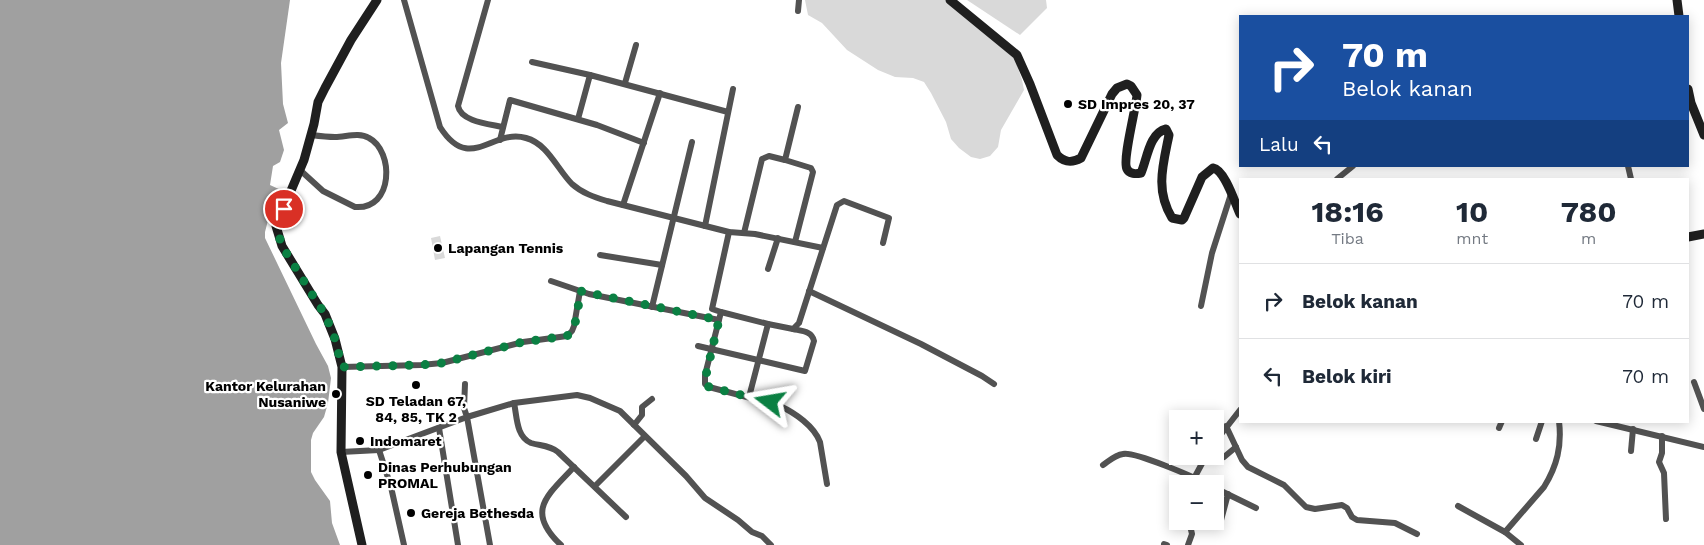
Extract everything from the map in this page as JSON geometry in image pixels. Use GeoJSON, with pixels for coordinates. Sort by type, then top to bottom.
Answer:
{"type":"FeatureCollection","features":[{"type":"Feature","properties":{"kind":"street"},"geometry":{"type":"LineString","coordinates":[[362,545],[341,452],[342,367],[335,339],[325,314],[282,246],[276,226],[300,170],[311,135],[318,102],[324,88],[351,40],[377,0]]}},
{"type":"Feature","properties":{"kind":"street"},"geometry":{"type":"LineString","coordinates":[[404,0],[434,110],[440,127],[451,142],[465,148],[479,148],[500,140],[521,137],[539,144],[571,183],[578,189],[598,198],[728,232],[778,238],[823,248]]}},
{"type":"Feature","properties":{"kind":"street"},"geometry":{"type":"LineString","coordinates":[[488,0],[458,106],[462,115],[473,120],[503,127]]}},
{"type":"Feature","properties":{"kind":"street"},"geometry":{"type":"LineString","coordinates":[[798,12],[799,0]]}},
{"type":"Feature","properties":{"kind":"street"},"geometry":{"type":"LineString","coordinates":[[950,0],[1017,55],[1058,155],[1062,160],[1072,162],[1081,158],[1112,94],[1117,88],[1127,84],[1131,86],[1137,95],[1126,168],[1135,174],[1141,173],[1149,147],[1160,131],[1166,129],[1169,135],[1161,182],[1164,202],[1172,218],[1182,220],[1184,218],[1202,177],[1213,168],[1219,170],[1239,212]]}},
{"type":"Feature","properties":{"kind":"street"},"geometry":{"type":"LineString","coordinates":[[1678,0],[1679,15]]}},
{"type":"Feature","properties":{"kind":"street"},"geometry":{"type":"LineString","coordinates":[[625,83],[636,45]]}},
{"type":"Feature","properties":{"kind":"street"},"geometry":{"type":"LineString","coordinates":[[532,62],[625,83],[728,112]]}},
{"type":"Feature","properties":{"kind":"street"},"geometry":{"type":"LineString","coordinates":[[578,119],[590,75]]}},
{"type":"Feature","properties":{"kind":"street"},"geometry":{"type":"LineString","coordinates":[[705,226],[721,156],[733,89]]}},
{"type":"Feature","properties":{"kind":"street"},"geometry":{"type":"LineString","coordinates":[[623,204],[660,92]]}},
{"type":"Feature","properties":{"kind":"street"},"geometry":{"type":"LineString","coordinates":[[1689,94],[1704,135]]}},
{"type":"Feature","properties":{"kind":"street"},"geometry":{"type":"LineString","coordinates":[[500,140],[510,100],[578,119],[644,143]]}},
{"type":"Feature","properties":{"kind":"street"},"geometry":{"type":"LineString","coordinates":[[785,160],[798,107]]}},
{"type":"Feature","properties":{"kind":"street"},"geometry":{"type":"LineString","coordinates":[[300,170],[323,191],[355,207],[370,204],[377,199],[385,187],[387,173],[382,156],[374,141],[369,137],[356,135],[327,137],[311,135]]}},
{"type":"Feature","properties":{"kind":"street"},"geometry":{"type":"LineString","coordinates":[[652,307],[692,142]]}},
{"type":"Feature","properties":{"kind":"street"},"geometry":{"type":"LineString","coordinates":[[744,233],[758,171],[762,159],[769,156],[810,167],[813,171],[795,242]]}},
{"type":"Feature","properties":{"kind":"street"},"geometry":{"type":"LineString","coordinates":[[1338,178],[1352,167]]}},
{"type":"Feature","properties":{"kind":"street"},"geometry":{"type":"LineString","coordinates":[[1201,306],[1212,253],[1231,194]]}},
{"type":"Feature","properties":{"kind":"street"},"geometry":{"type":"LineString","coordinates":[[793,329],[799,323],[837,205],[844,201],[889,218],[883,243]]}},
{"type":"Feature","properties":{"kind":"street"},"geometry":{"type":"LineString","coordinates":[[710,318],[728,232]]}},
{"type":"Feature","properties":{"kind":"street"},"geometry":{"type":"LineString","coordinates":[[1689,237],[1704,234]]}},
{"type":"Feature","properties":{"kind":"street"},"geometry":{"type":"LineString","coordinates":[[768,269],[778,238]]}},
{"type":"Feature","properties":{"kind":"street"},"geometry":{"type":"LineString","coordinates":[[600,255],[662,265]]}},
{"type":"Feature","properties":{"kind":"street"},"geometry":{"type":"LineString","coordinates":[[551,281],[580,291],[719,320]]}},
{"type":"Feature","properties":{"kind":"street"},"geometry":{"type":"LineString","coordinates":[[342,367],[442,363],[523,342],[567,336],[572,332],[574,326],[580,291]]}},
{"type":"Feature","properties":{"kind":"street"},"geometry":{"type":"LineString","coordinates":[[810,291],[921,344],[994,384]]}},
{"type":"Feature","properties":{"kind":"street"},"geometry":{"type":"LineString","coordinates":[[698,346],[805,371],[814,342],[813,336],[810,333],[712,309]]}},
{"type":"Feature","properties":{"kind":"street"},"geometry":{"type":"LineString","coordinates":[[722,312],[705,384],[709,387],[770,402],[787,409],[813,430],[822,451],[827,484]]}},
{"type":"Feature","properties":{"kind":"street"},"geometry":{"type":"LineString","coordinates":[[750,397],[768,324]]}},
{"type":"Feature","properties":{"kind":"street"},"geometry":{"type":"LineString","coordinates":[[1694,382],[1704,409]]}},
{"type":"Feature","properties":{"kind":"street"},"geometry":{"type":"LineString","coordinates":[[465,384],[464,408],[490,545]]}},
{"type":"Feature","properties":{"kind":"street"},"geometry":{"type":"LineString","coordinates":[[341,452],[379,450],[467,417],[514,403],[582,395],[614,408],[686,476],[705,498],[738,520],[752,532],[762,536],[771,545]]}},
{"type":"Feature","properties":{"kind":"street"},"geometry":{"type":"LineString","coordinates":[[634,425],[642,415],[642,407],[652,400]]}},
{"type":"Feature","properties":{"kind":"street"},"geometry":{"type":"LineString","coordinates":[[514,403],[522,436],[531,443],[553,449],[595,486],[626,517]]}},
{"type":"Feature","properties":{"kind":"street"},"geometry":{"type":"LineString","coordinates":[[1224,429],[1239,411]]}},
{"type":"Feature","properties":{"kind":"street"},"geometry":{"type":"LineString","coordinates":[[1536,439],[1541,423]]}},
{"type":"Feature","properties":{"kind":"street"},"geometry":{"type":"LineString","coordinates":[[1504,532],[1548,479],[1559,454],[1561,436],[1559,423]]}},
{"type":"Feature","properties":{"kind":"street"},"geometry":{"type":"LineString","coordinates":[[1605,423],[1704,447]]}},
{"type":"Feature","properties":{"kind":"street"},"geometry":{"type":"LineString","coordinates":[[1226,426],[1242,460],[1248,467],[1284,485],[1306,507],[1315,509],[1342,505],[1347,508],[1356,520],[1395,523],[1417,534]]}},
{"type":"Feature","properties":{"kind":"street"},"geometry":{"type":"LineString","coordinates":[[440,428],[458,545]]}},
{"type":"Feature","properties":{"kind":"street"},"geometry":{"type":"LineString","coordinates":[[1632,451],[1633,429]]}},
{"type":"Feature","properties":{"kind":"street"},"geometry":{"type":"LineString","coordinates":[[1662,436],[1660,462],[1664,473],[1666,519]]}},
{"type":"Feature","properties":{"kind":"street"},"geometry":{"type":"LineString","coordinates":[[595,486],[644,437]]}},
{"type":"Feature","properties":{"kind":"street"},"geometry":{"type":"LineString","coordinates":[[1224,457],[1236,447]]}},
{"type":"Feature","properties":{"kind":"street"},"geometry":{"type":"LineString","coordinates":[[379,450],[391,487],[404,545]]}},
{"type":"Feature","properties":{"kind":"street"},"geometry":{"type":"LineString","coordinates":[[1103,465],[1117,456],[1127,453],[1178,475]]}},
{"type":"Feature","properties":{"kind":"street"},"geometry":{"type":"LineString","coordinates":[[561,545],[547,529],[542,521],[541,514],[546,498],[574,467]]}},
{"type":"Feature","properties":{"kind":"street"},"geometry":{"type":"LineString","coordinates":[[1224,492],[1256,508]]}},
{"type":"Feature","properties":{"kind":"street"},"geometry":{"type":"LineString","coordinates":[[1224,509],[1228,494]]}},
{"type":"Feature","properties":{"kind":"street"},"geometry":{"type":"LineString","coordinates":[[1458,506],[1504,532],[1521,545]]}},
{"type":"Feature","properties":{"kind":"street"},"geometry":{"type":"LineString","coordinates":[[1188,545],[1192,534],[1191,530]]}},
{"type":"Feature","properties":{"kind":"shaded area"},"geometry":{"type":"Polygon","coordinates":[[[0,0],[290,0],[281,63],[283,104],[288,123],[279,130],[284,150],[280,162],[273,166],[270,185],[283,191],[274,197],[265,238],[328,366],[331,378],[324,417],[313,433],[311,440],[311,472],[330,501],[332,523],[340,545],[0,545],[0,0]]]}},
{"type":"Feature","properties":{"kind":"shaded area"},"geometry":{"type":"Polygon","coordinates":[[[805,0],[945,0],[1015,59],[1024,90],[1001,130],[998,147],[990,156],[980,159],[971,157],[959,148],[951,139],[946,122],[924,82],[913,78],[895,77],[878,70],[847,50],[822,23],[808,15],[805,0]]]}},
{"type":"Feature","properties":{"kind":"shaded area"},"geometry":{"type":"Polygon","coordinates":[[[967,0],[1046,0],[1047,8],[1020,35],[967,0]]]}},
{"type":"Feature","properties":{"kind":"shaded area","name":"Lapangan Tennis"},"geometry":{"type":"Polygon","coordinates":[[[440,236],[445,258],[435,260],[431,238],[440,236]]]}},
{"type":"Feature","properties":{"kind":"place","name":"SD Impres 20, 37"},"geometry":{"type":"Point","coordinates":[1068,104]}},
{"type":"Feature","properties":{"kind":"place","name":"Lapangan Tennis"},"geometry":{"type":"Point","coordinates":[438,248]}},
{"type":"Feature","properties":{"kind":"place","name":"SD Teladan 67, 84, 85, TK 2"},"geometry":{"type":"Point","coordinates":[416,385]}},
{"type":"Feature","properties":{"kind":"place","name":"Kantor Kelurahan Nusaniwe"},"geometry":{"type":"Point","coordinates":[336,394]}},
{"type":"Feature","properties":{"kind":"place","name":"Indomaret"},"geometry":{"type":"Point","coordinates":[360,441]}},
{"type":"Feature","properties":{"kind":"place","name":"Dinas Perhubungan PROMAL"},"geometry":{"type":"Point","coordinates":[368,475]}},
{"type":"Feature","properties":{"kind":"place","name":"Gereja Bethesda"},"geometry":{"type":"Point","coordinates":[411,513]}},
{"type":"Feature","properties":{"kind":"route"},"geometry":{"type":"LineString","coordinates":[[284,209],[276,226],[282,246],[325,314],[335,339],[342,367],[442,363],[536,339],[567,336],[572,332],[574,326],[580,291],[719,320],[705,384],[709,387],[770,402]]}}]}
